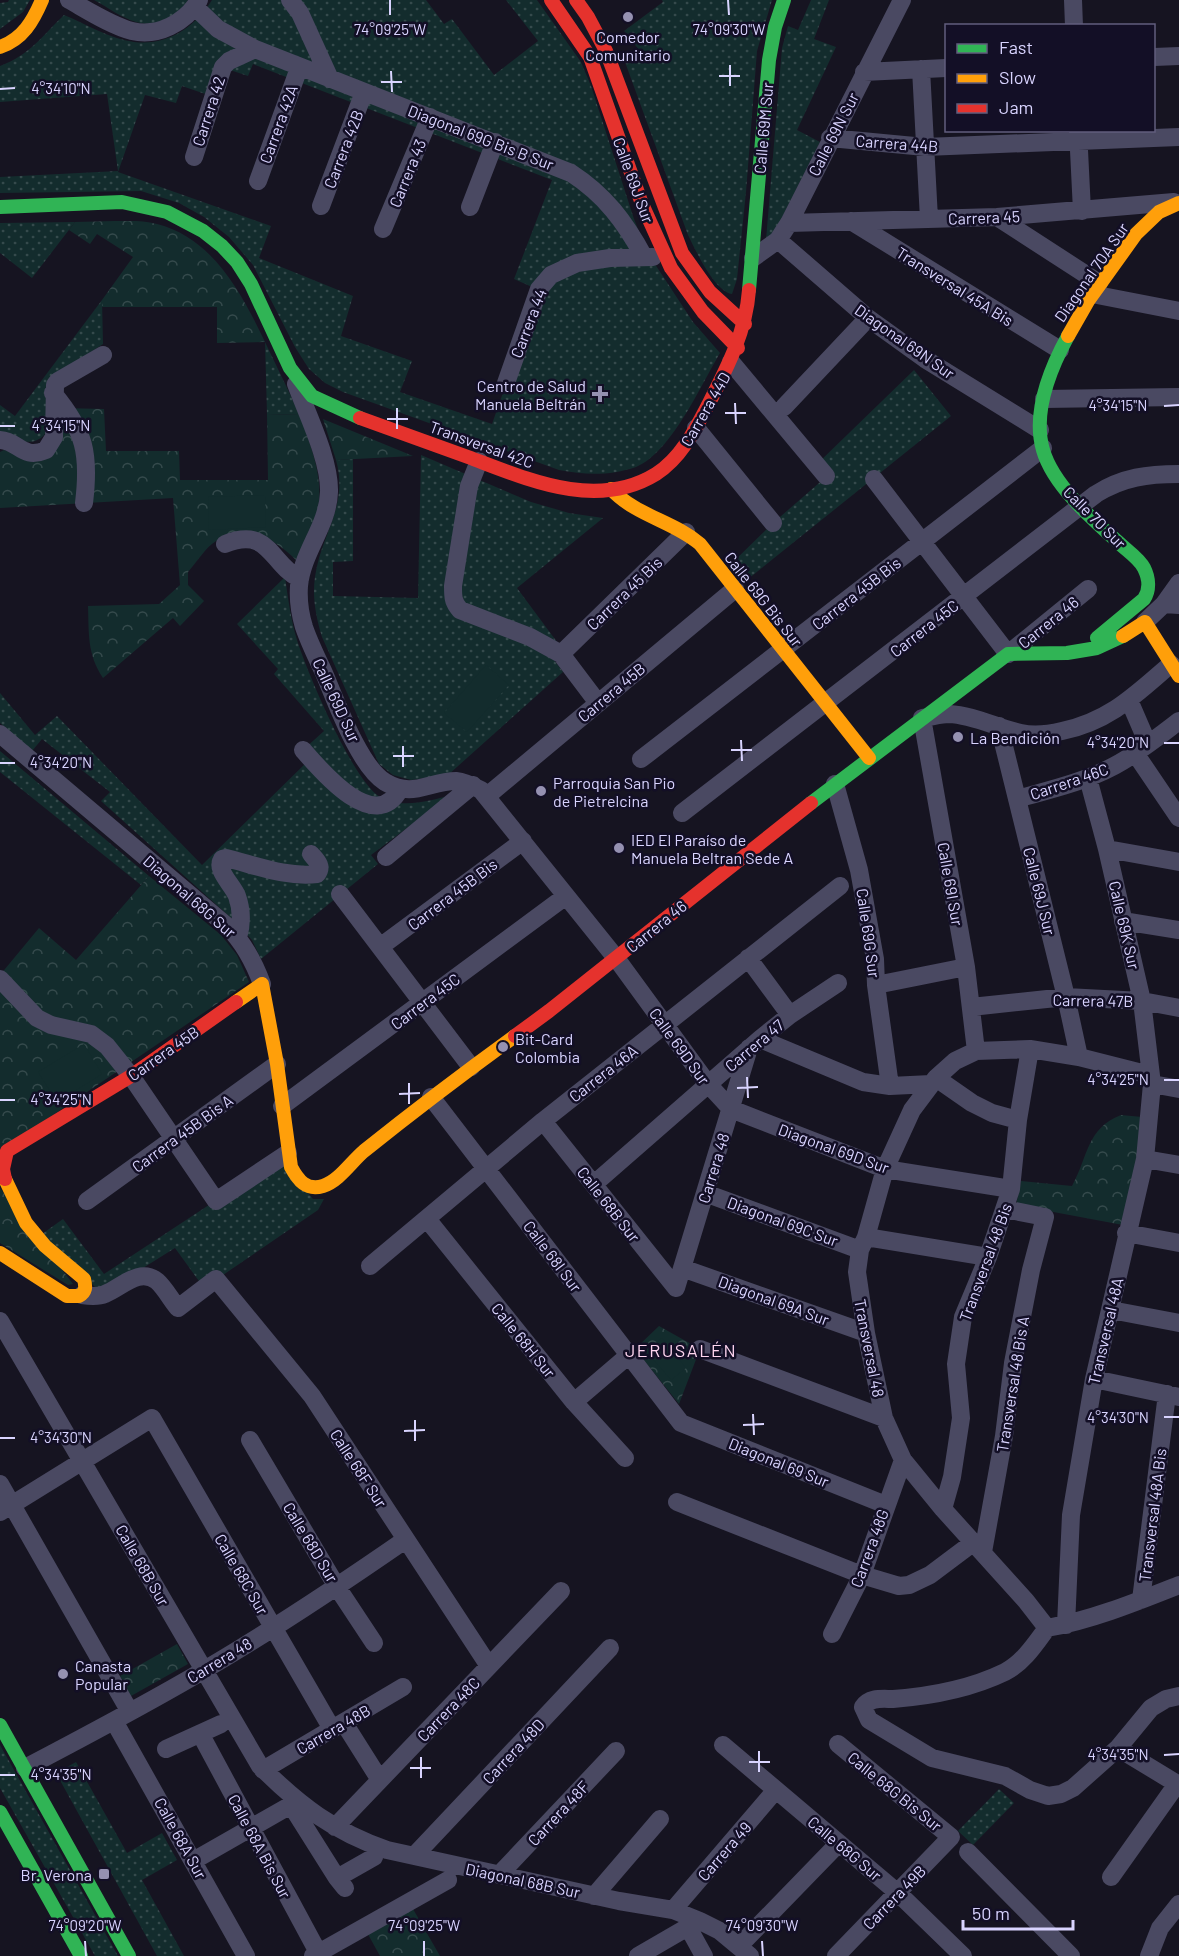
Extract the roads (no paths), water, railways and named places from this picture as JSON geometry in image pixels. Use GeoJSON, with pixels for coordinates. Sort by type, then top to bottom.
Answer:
{"type":"FeatureCollection","features":[{"type":"Feature","properties":{"kind":"street"},"geometry":{"type":"LineString","coordinates":[[0,47],[14,41],[29,27],[42,0]]}},
{"type":"Feature","properties":{"kind":"street","name":"Diagonal 69G Bis B Sur"},"geometry":{"type":"LineString","coordinates":[[69,0],[120,27],[145,32],[157,31],[178,23],[197,4],[218,29],[255,49],[554,165],[586,183],[600,194],[619,217],[644,257]]}},
{"type":"Feature","properties":{"kind":"street"},"geometry":{"type":"LineString","coordinates":[[290,0],[300,13],[330,79]]}},
{"type":"Feature","properties":{"kind":"street","name":"Calle 69J Sur"},"geometry":{"type":"LineString","coordinates":[[551,0],[590,57],[642,204],[666,258],[692,300],[826,477]]}},
{"type":"Feature","properties":{"kind":"street","name":"Calle 69J Sur"},"geometry":{"type":"LineString","coordinates":[[576,0],[606,51],[682,253],[709,291],[745,324]]}},
{"type":"Feature","properties":{"kind":"street","name":"Calle 69M Sur"},"geometry":{"type":"LineString","coordinates":[[753,258],[769,60],[775,27],[784,0]]}},
{"type":"Feature","properties":{"kind":"street","name":"Calle 69N Sur"},"geometry":{"type":"LineString","coordinates":[[753,258],[778,240],[789,223],[830,138],[902,0]]}},
{"type":"Feature","properties":{"kind":"street"},"geometry":{"type":"LineString","coordinates":[[1073,0],[1074,24]]}},
{"type":"Feature","properties":{"kind":"street","name":"Carrera 42"},"geometry":{"type":"LineString","coordinates":[[194,157],[223,67],[229,61],[255,49]]}},
{"type":"Feature","properties":{"kind":"street"},"geometry":{"type":"LineString","coordinates":[[1155,57],[1179,56]]}},
{"type":"Feature","properties":{"kind":"street","name":"Carrera 42A"},"geometry":{"type":"LineString","coordinates":[[258,181],[299,68]]}},
{"type":"Feature","properties":{"kind":"street"},"geometry":{"type":"LineString","coordinates":[[864,72],[945,68]]}},
{"type":"Feature","properties":{"kind":"street"},"geometry":{"type":"LineString","coordinates":[[921,69],[929,219]]}},
{"type":"Feature","properties":{"kind":"street","name":"Carrera 42B"},"geometry":{"type":"LineString","coordinates":[[321,206],[364,92]]}},
{"type":"Feature","properties":{"kind":"street","name":"Carrera 43"},"geometry":{"type":"LineString","coordinates":[[383,230],[430,117]]}},
{"type":"Feature","properties":{"kind":"street"},"geometry":{"type":"LineString","coordinates":[[1078,136],[1082,211]]}},
{"type":"Feature","properties":{"kind":"street","name":"Carrera 44B"},"geometry":{"type":"LineString","coordinates":[[830,138],[925,147],[1078,136],[1179,137]]}},
{"type":"Feature","properties":{"kind":"street"},"geometry":{"type":"LineString","coordinates":[[470,207],[495,142]]}},
{"type":"Feature","properties":{"kind":"street","name":"Calle 69D Sur"},"geometry":{"type":"LineString","coordinates":[[0,207],[122,202],[167,212],[203,231],[237,262],[251,284],[290,368],[317,439],[329,482],[330,493],[322,523],[306,555],[300,579],[299,600],[305,630],[341,713],[363,756],[373,772],[387,784],[400,789]]}},
{"type":"Feature","properties":{"kind":"street","name":"Carrera 45"},"geometry":{"type":"LineString","coordinates":[[789,223],[997,217],[1179,202]]}},
{"type":"Feature","properties":{"kind":"street","name":"Diagonal 70A Sur"},"geometry":{"type":"LineString","coordinates":[[1042,448],[1044,399],[1060,350],[1078,315],[1139,231],[1149,220],[1179,202]]}},
{"type":"Feature","properties":{"kind":"street"},"geometry":{"type":"LineString","coordinates":[[997,217],[1096,289],[1179,311]]}},
{"type":"Feature","properties":{"kind":"street","name":"Transversal 45A Bis"},"geometry":{"type":"LineString","coordinates":[[851,221],[1060,350]]}},
{"type":"Feature","properties":{"kind":"street","name":"Diagonal 69N Sur"},"geometry":{"type":"LineString","coordinates":[[778,240],[868,318],[926,359],[1041,429]]}},
{"type":"Feature","properties":{"kind":"street","name":"Carrera 44"},"geometry":{"type":"LineString","coordinates":[[507,383],[539,289],[551,275],[577,264],[610,258],[666,258]]}},
{"type":"Feature","properties":{"kind":"street"},"geometry":{"type":"LineString","coordinates":[[745,324],[753,258]]}},
{"type":"Feature","properties":{"kind":"street"},"geometry":{"type":"LineString","coordinates":[[784,407],[868,318]]}},
{"type":"Feature","properties":{"kind":"street","name":"Carrera 44D"},"geometry":{"type":"LineString","coordinates":[[611,489],[634,483],[660,472],[684,447],[734,355],[745,324]]}},
{"type":"Feature","properties":{"kind":"street"},"geometry":{"type":"LineString","coordinates":[[0,440],[7,441],[23,452],[46,450],[54,437],[53,393],[58,381],[103,355]]}},
{"type":"Feature","properties":{"kind":"street","name":"Transversal 42C"},"geometry":{"type":"LineString","coordinates":[[290,368],[306,390],[324,403],[560,489],[593,492],[611,489]]}},
{"type":"Feature","properties":{"kind":"street"},"geometry":{"type":"LineString","coordinates":[[53,393],[70,412],[82,437],[86,465],[84,502]]}},
{"type":"Feature","properties":{"kind":"street"},"geometry":{"type":"LineString","coordinates":[[1044,399],[1179,398]]}},
{"type":"Feature","properties":{"kind":"street"},"geometry":{"type":"LineString","coordinates":[[696,428],[773,523]]}},
{"type":"Feature","properties":{"kind":"street","name":"Calle 70 Sur"},"geometry":{"type":"LineString","coordinates":[[1042,448],[1053,473],[1082,506],[1143,566],[1147,574],[1147,594],[1141,602],[1081,651]]}},
{"type":"Feature","properties":{"kind":"street","name":"Carrera 45B Bis"},"geometry":{"type":"LineString","coordinates":[[641,759],[1042,448]]}},
{"type":"Feature","properties":{"kind":"street"},"geometry":{"type":"LineString","coordinates":[[479,461],[469,486],[453,599],[460,610],[530,637],[561,654],[598,703]]}},
{"type":"Feature","properties":{"kind":"street","name":"Carrera 45C"},"geometry":{"type":"LineString","coordinates":[[682,813],[1096,494],[1120,481],[1146,475],[1179,474]]}},
{"type":"Feature","properties":{"kind":"street"},"geometry":{"type":"LineString","coordinates":[[874,478],[1008,654]]}},
{"type":"Feature","properties":{"kind":"street","name":"Calle 69G Bis Sur"},"geometry":{"type":"LineString","coordinates":[[611,489],[625,504],[637,512],[687,532],[700,544],[869,758]]}},
{"type":"Feature","properties":{"kind":"street","name":"Carrera 45 Bis"},"geometry":{"type":"LineString","coordinates":[[561,654],[687,532]]}},
{"type":"Feature","properties":{"kind":"street"},"geometry":{"type":"LineString","coordinates":[[225,544],[240,539],[260,543],[268,547],[289,573],[300,579]]}},
{"type":"Feature","properties":{"kind":"street"},"geometry":{"type":"LineString","coordinates":[[1081,651],[1114,641],[1172,604],[1179,583]]}},
{"type":"Feature","properties":{"kind":"street","name":"Carrera 45B"},"geometry":{"type":"LineString","coordinates":[[386,857],[480,791],[598,703],[735,589]]}},
{"type":"Feature","properties":{"kind":"street","name":"Carrera 46"},"geometry":{"type":"LineString","coordinates":[[303,1184],[309,1187],[321,1187],[332,1182],[358,1156],[431,1097],[549,1011],[835,784],[1008,654],[1088,590]]}},
{"type":"Feature","properties":{"kind":"street"},"geometry":{"type":"LineString","coordinates":[[922,718],[948,714],[1037,735],[1054,733],[1102,719],[1175,670],[1145,622]]}},
{"type":"Feature","properties":{"kind":"street","name":"Carrera 46"},"geometry":{"type":"LineString","coordinates":[[1008,654],[1081,651]]}},
{"type":"Feature","properties":{"kind":"street"},"geometry":{"type":"LineString","coordinates":[[1129,700],[1142,749],[1179,818]]}},
{"type":"Feature","properties":{"kind":"street","name":"Calle 69I Sur"},"geometry":{"type":"LineString","coordinates":[[922,718],[966,967],[976,1051]]}},
{"type":"Feature","properties":{"kind":"street","name":"Carrera 46C"},"geometry":{"type":"LineString","coordinates":[[1017,799],[1088,778],[1114,766],[1142,749],[1179,721]]}},
{"type":"Feature","properties":{"kind":"street","name":"Calle 69J Sur"},"geometry":{"type":"LineString","coordinates":[[999,726],[1079,1057]]}},
{"type":"Feature","properties":{"kind":"street","name":"Diagonal 68G Sur"},"geometry":{"type":"LineString","coordinates":[[0,734],[157,866],[238,938],[252,959],[262,984],[277,1064],[288,1153],[294,1174],[303,1184]]}},
{"type":"Feature","properties":{"kind":"street"},"geometry":{"type":"LineString","coordinates":[[303,750],[340,789],[362,802],[385,804],[396,798],[400,789],[422,789],[456,781],[480,791]]}},
{"type":"Feature","properties":{"kind":"street","name":"Calle 69K Sur"},"geometry":{"type":"LineString","coordinates":[[1088,778],[1142,1001],[1151,1080]]}},
{"type":"Feature","properties":{"kind":"street","name":"Calle 69G Sur"},"geometry":{"type":"LineString","coordinates":[[835,784],[859,870],[875,959],[876,985],[890,1086]]}},
{"type":"Feature","properties":{"kind":"street","name":"Calle 69D Sur"},"geometry":{"type":"LineString","coordinates":[[480,791],[616,958],[708,1084],[731,1109]]}},
{"type":"Feature","properties":{"kind":"street","name":"Carrera 45B Bis"},"geometry":{"type":"LineString","coordinates":[[380,947],[523,841]]}},
{"type":"Feature","properties":{"kind":"street"},"geometry":{"type":"LineString","coordinates":[[1107,849],[1179,862]]}},
{"type":"Feature","properties":{"kind":"street"},"geometry":{"type":"LineString","coordinates":[[238,938],[242,924],[240,909],[237,896],[220,869],[219,863],[222,859],[310,875],[317,874],[320,870],[320,865],[311,854]]}},
{"type":"Feature","properties":{"kind":"street","name":"Carrera 46A"},"geometry":{"type":"LineString","coordinates":[[370,1266],[543,1121],[840,886]]}},
{"type":"Feature","properties":{"kind":"street"},"geometry":{"type":"LineString","coordinates":[[340,894],[471,1067]]}},
{"type":"Feature","properties":{"kind":"street","name":"Carrera 45C"},"geometry":{"type":"LineString","coordinates":[[282,1106],[566,896]]}},
{"type":"Feature","properties":{"kind":"street"},"geometry":{"type":"LineString","coordinates":[[1123,921],[1179,930]]}},
{"type":"Feature","properties":{"kind":"street"},"geometry":{"type":"LineString","coordinates":[[748,958],[790,1015]]}},
{"type":"Feature","properties":{"kind":"street"},"geometry":{"type":"LineString","coordinates":[[876,985],[966,967]]}},
{"type":"Feature","properties":{"kind":"street"},"geometry":{"type":"LineString","coordinates":[[0,980],[37,1018],[51,1025],[91,1034],[107,1046],[131,1076],[216,1201],[288,1153]]}},
{"type":"Feature","properties":{"kind":"street","name":"Carrera 47"},"geometry":{"type":"LineString","coordinates":[[594,1184],[755,1043],[790,1015],[838,983]]}},
{"type":"Feature","properties":{"kind":"street","name":"Carrera 45B"},"geometry":{"type":"LineString","coordinates":[[82,1294],[86,1282],[45,1246],[26,1223],[4,1178],[4,1159],[11,1147],[131,1076],[262,984]]}},
{"type":"Feature","properties":{"kind":"street","name":"Carrera 47B"},"geometry":{"type":"LineString","coordinates":[[971,1008],[1066,997],[1142,1001],[1179,1008]]}},
{"type":"Feature","properties":{"kind":"street"},"geometry":{"type":"LineString","coordinates":[[755,1043],[863,1082],[890,1086],[933,1081],[992,1113],[1018,1120]]}},
{"type":"Feature","properties":{"kind":"street","name":"Carrera 48"},"geometry":{"type":"LineString","coordinates":[[676,1288],[731,1109],[755,1043]]}},
{"type":"Feature","properties":{"kind":"street"},"geometry":{"type":"LineString","coordinates":[[976,1051],[1030,1049],[1079,1057],[1179,1089]]}},
{"type":"Feature","properties":{"kind":"street","name":"Transversal 48 Bis"},"geometry":{"type":"LineString","coordinates":[[943,1509],[952,1477],[962,1418],[956,1364],[963,1317],[988,1257],[1011,1189],[1018,1120],[1030,1049]]}},
{"type":"Feature","properties":{"kind":"street","name":"Transversal 48"},"geometry":{"type":"LineString","coordinates":[[976,1051],[955,1061],[933,1081],[912,1110],[885,1169],[863,1243],[857,1272],[866,1333],[884,1418],[903,1460],[1047,1628]]}},
{"type":"Feature","properties":{"kind":"street","name":"Carrera 45B Bis A"},"geometry":{"type":"LineString","coordinates":[[87,1201],[277,1064]]}},
{"type":"Feature","properties":{"kind":"street","name":"Transversal 48A"},"geometry":{"type":"LineString","coordinates":[[1065,1625],[1071,1515],[1094,1379],[1145,1159],[1151,1080]]}},
{"type":"Feature","properties":{"kind":"street","name":"Calle 68I Sur"},"geometry":{"type":"LineString","coordinates":[[431,1097],[675,1415]]}},
{"type":"Feature","properties":{"kind":"street","name":"Diagonal 69D Sur"},"geometry":{"type":"LineString","coordinates":[[731,1109],[885,1169],[1011,1189]]}},
{"type":"Feature","properties":{"kind":"street","name":"Calle 68B Sur"},"geometry":{"type":"LineString","coordinates":[[543,1121],[676,1288]]}},
{"type":"Feature","properties":{"kind":"street"},"geometry":{"type":"LineString","coordinates":[[1145,1159],[1179,1165]]}},
{"type":"Feature","properties":{"kind":"street","name":"Diagonal 69C Sur"},"geometry":{"type":"LineString","coordinates":[[705,1193],[863,1243],[988,1257]]}},
{"type":"Feature","properties":{"kind":"street","name":"Transversal 48 Bis A"},"geometry":{"type":"LineString","coordinates":[[978,1547],[1004,1436],[1013,1363],[1031,1270],[1045,1217],[1005,1209]]}},
{"type":"Feature","properties":{"kind":"street","name":"Calle 68H Sur"},"geometry":{"type":"LineString","coordinates":[[427,1219],[574,1402],[625,1458]]}},
{"type":"Feature","properties":{"kind":"street"},"geometry":{"type":"LineString","coordinates":[[1126,1233],[1179,1243]]}},
{"type":"Feature","properties":{"kind":"street"},"geometry":{"type":"LineString","coordinates":[[0,1253],[67,1296],[78,1297],[82,1294]]}},
{"type":"Feature","properties":{"kind":"street","name":"Diagonal 69A Sur"},"geometry":{"type":"LineString","coordinates":[[682,1268],[866,1333]]}},
{"type":"Feature","properties":{"kind":"street","name":"Calle 68F Sur"},"geometry":{"type":"LineString","coordinates":[[82,1294],[104,1295],[137,1276],[147,1276],[157,1281],[178,1308],[216,1279],[312,1396],[489,1666]]}},
{"type":"Feature","properties":{"kind":"street"},"geometry":{"type":"LineString","coordinates":[[1111,1310],[1179,1323]]}},
{"type":"Feature","properties":{"kind":"street","name":"Calle 68B Sur"},"geometry":{"type":"LineString","coordinates":[[0,1321],[5,1341],[83,1462],[263,1770],[294,1803],[341,1883],[374,1857]]}},
{"type":"Feature","properties":{"kind":"street"},"geometry":{"type":"LineString","coordinates":[[700,1349],[884,1418]]}},
{"type":"Feature","properties":{"kind":"street"},"geometry":{"type":"LineString","coordinates":[[574,1402],[629,1355]]}},
{"type":"Feature","properties":{"kind":"street"},"geometry":{"type":"LineString","coordinates":[[1094,1379],[1173,1396]]}},
{"type":"Feature","properties":{"kind":"street","name":"Transversal 48A Bis"},"geometry":{"type":"LineString","coordinates":[[1141,1600],[1173,1396]]}},
{"type":"Feature","properties":{"kind":"street","name":"Diagonal 69 Sur"},"geometry":{"type":"LineString","coordinates":[[675,1415],[681,1424],[885,1505]]}},
{"type":"Feature","properties":{"kind":"street","name":"Calle 68C Sur"},"geometry":{"type":"LineString","coordinates":[[83,1462],[152,1418],[272,1628],[338,1726],[380,1780]]}},
{"type":"Feature","properties":{"kind":"street","name":"Calle 68D Sur"},"geometry":{"type":"LineString","coordinates":[[250,1440],[337,1587],[374,1643]]}},
{"type":"Feature","properties":{"kind":"street","name":"Carrera 48G"},"geometry":{"type":"LineString","coordinates":[[832,1634],[862,1575],[885,1505],[903,1460]]}},
{"type":"Feature","properties":{"kind":"street"},"geometry":{"type":"LineString","coordinates":[[6,1508],[83,1462]]}},
{"type":"Feature","properties":{"kind":"street","name":"Calle 68A Sur"},"geometry":{"type":"LineString","coordinates":[[0,1484],[6,1508],[122,1716],[193,1861],[246,1956]]}},
{"type":"Feature","properties":{"kind":"street"},"geometry":{"type":"LineString","coordinates":[[677,1502],[862,1575],[899,1586],[909,1585],[930,1575],[978,1547]]}},
{"type":"Feature","properties":{"kind":"street","name":"Carrera 48"},"geometry":{"type":"LineString","coordinates":[[25,1768],[205,1670],[337,1587],[405,1540]]}},
{"type":"Feature","properties":{"kind":"street"},"geometry":{"type":"LineString","coordinates":[[1177,1696],[1151,1708],[1118,1748],[1073,1788],[1061,1794],[1048,1796],[1030,1790],[1005,1776],[932,1758],[873,1724],[866,1717],[863,1707],[871,1700],[924,1696],[965,1688],[1008,1671],[1032,1648],[1047,1628],[1065,1625],[1179,1586]]}},
{"type":"Feature","properties":{"kind":"street","name":"Carrera 48C"},"geometry":{"type":"LineString","coordinates":[[334,1827],[561,1591]]}},
{"type":"Feature","properties":{"kind":"street","name":"Carrera 48D"},"geometry":{"type":"LineString","coordinates":[[415,1855],[610,1648]]}},
{"type":"Feature","properties":{"kind":"street","name":"Carrera 48B"},"geometry":{"type":"LineString","coordinates":[[263,1770],[403,1687]]}},
{"type":"Feature","properties":{"kind":"street"},"geometry":{"type":"LineString","coordinates":[[166,1749],[221,1724]]}},
{"type":"Feature","properties":{"kind":"street"},"geometry":{"type":"LineString","coordinates":[[0,1725],[129,1956]]}},
{"type":"Feature","properties":{"kind":"street","name":"Calle 68A Bis Sur"},"geometry":{"type":"LineString","coordinates":[[201,1735],[317,1955]]}},
{"type":"Feature","properties":{"kind":"street","name":"Calle 68G Bis Sur"},"geometry":{"type":"LineString","coordinates":[[838,1744],[951,1837]]}},
{"type":"Feature","properties":{"kind":"street","name":"Calle 68G Sur"},"geometry":{"type":"LineString","coordinates":[[723,1746],[898,1893],[963,1956]]}},
{"type":"Feature","properties":{"kind":"street"},"geometry":{"type":"LineString","coordinates":[[1111,1877],[1178,1785],[1118,1748]]}},
{"type":"Feature","properties":{"kind":"street","name":"Carrera 48F"},"geometry":{"type":"LineString","coordinates":[[499,1875],[616,1751]]}},
{"type":"Feature","properties":{"kind":"street","name":"Carrera 49"},"geometry":{"type":"LineString","coordinates":[[673,1910],[775,1791]]}},
{"type":"Feature","properties":{"kind":"street"},"geometry":{"type":"LineString","coordinates":[[193,1861],[294,1803]]}},
{"type":"Feature","properties":{"kind":"street","name":"Diagonal 68B Sur"},"geometry":{"type":"LineString","coordinates":[[294,1803],[334,1827],[387,1850],[594,1896],[673,1910],[720,1931],[744,1951]]}},
{"type":"Feature","properties":{"kind":"street"},"geometry":{"type":"LineString","coordinates":[[0,1812],[81,1956]]}},
{"type":"Feature","properties":{"kind":"street"},"geometry":{"type":"LineString","coordinates":[[594,1896],[660,1819]]}},
{"type":"Feature","properties":{"kind":"street","name":"Carrera 49B"},"geometry":{"type":"LineString","coordinates":[[847,1952],[951,1837]]}},
{"type":"Feature","properties":{"kind":"street"},"geometry":{"type":"LineString","coordinates":[[744,1951],[839,1843]]}},
{"type":"Feature","properties":{"kind":"street"},"geometry":{"type":"LineString","coordinates":[[968,1852],[1071,1956]]}},
{"type":"Feature","properties":{"kind":"street"},"geometry":{"type":"LineString","coordinates":[[317,1955],[448,1880]]}},
{"type":"Feature","properties":{"kind":"street"},"geometry":{"type":"LineString","coordinates":[[1149,1956],[1160,1928],[1179,1904]]}},
{"type":"Feature","properties":{"kind":"street"},"geometry":{"type":"LineString","coordinates":[[643,1955],[688,1928],[704,1956]]}},
{"type":"Feature","properties":{"kind":"place","name":"Comedor Comunitario"},"geometry":{"type":"Point","coordinates":[628,17]}},
{"type":"Feature","properties":{"kind":"place","name":"Centro de Salud Manuela Beltrán"},"geometry":{"type":"Point","coordinates":[600,394]}},
{"type":"Feature","properties":{"kind":"place","name":"La Bendición"},"geometry":{"type":"Point","coordinates":[958,737]}},
{"type":"Feature","properties":{"kind":"place","name":"Parroquia San Pio de Pietrelcina"},"geometry":{"type":"Point","coordinates":[541,791]}},
{"type":"Feature","properties":{"kind":"place","name":"IED El Paraíso de Manuela Beltran Sede A"},"geometry":{"type":"Point","coordinates":[619,848]}},
{"type":"Feature","properties":{"kind":"place","name":"Bit-Card Colombia"},"geometry":{"type":"Point","coordinates":[503,1047]}},
{"type":"Feature","properties":{"kind":"place","name":"Canasta Popular"},"geometry":{"type":"Point","coordinates":[63,1674]}},
{"type":"Feature","properties":{"kind":"place","name":"Br. Verona"},"geometry":{"type":"Point","coordinates":[104,1874]}},
{"type":"Feature","properties":{"kind":"district","name":"JERUSALÉN"},"geometry":{"type":"Point","coordinates":[681,1350]}}]}
